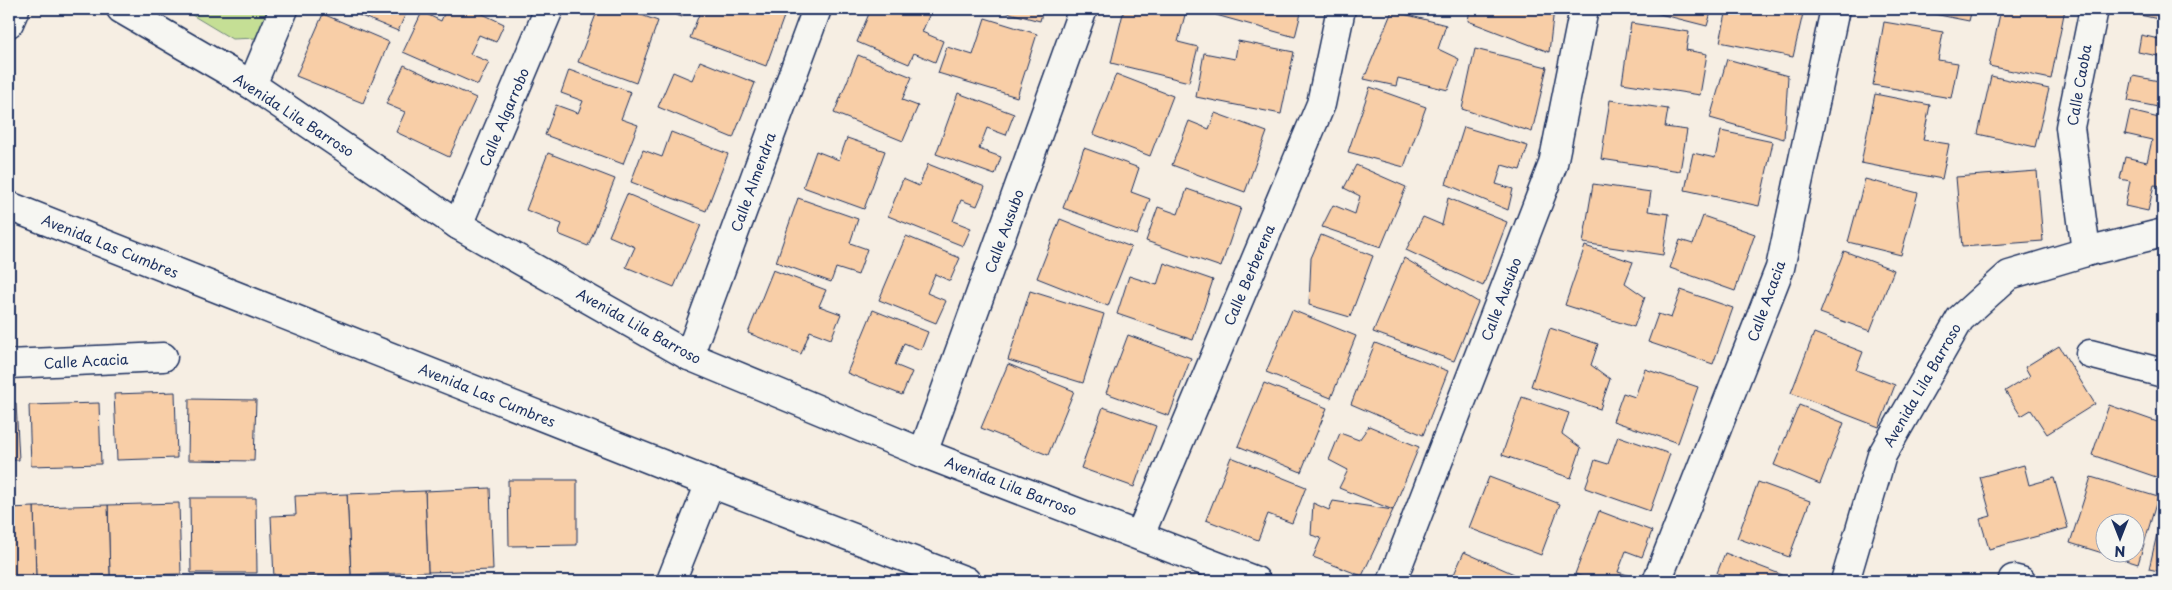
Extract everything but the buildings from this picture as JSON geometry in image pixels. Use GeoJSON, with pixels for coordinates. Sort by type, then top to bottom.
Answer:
{"type":"FeatureCollection","features":[{"type":"Feature","properties":{"kind":"street"},"geometry":{"type":"LineString","coordinates":[[9,23],[15,9]]}},
{"type":"Feature","properties":{"kind":"street","name":"Avenida Lila Barroso"},"geometry":{"type":"LineString","coordinates":[[121,9],[252,85],[458,225],[689,356],[923,452],[1256,581]]}},
{"type":"Feature","properties":{"kind":"street"},"geometry":{"type":"LineString","coordinates":[[252,85],[284,9]]}},
{"type":"Feature","properties":{"kind":"street","name":"Calle Algarrobo"},"geometry":{"type":"LineString","coordinates":[[458,225],[549,9]]}},
{"type":"Feature","properties":{"kind":"street","name":"Calle Almendra"},"geometry":{"type":"LineString","coordinates":[[689,356],[817,9]]}},
{"type":"Feature","properties":{"kind":"street","name":"Calle Ausubo"},"geometry":{"type":"LineString","coordinates":[[923,452],[1084,9]]}},
{"type":"Feature","properties":{"kind":"street","name":"Calle Berberena"},"geometry":{"type":"LineString","coordinates":[[1140,535],[1321,104],[1341,9]]}},
{"type":"Feature","properties":{"kind":"street","name":"Calle Ausubo"},"geometry":{"type":"LineString","coordinates":[[1392,581],[1553,164],[1584,9]]}},
{"type":"Feature","properties":{"kind":"street","name":"Calle Acacia"},"geometry":{"type":"LineString","coordinates":[[1657,581],[1780,268],[1835,9]]}},
{"type":"Feature","properties":{"kind":"street","name":"Calle Caoba"},"geometry":{"type":"LineString","coordinates":[[2086,252],[2070,127],[2094,9]]}},
{"type":"Feature","properties":{"kind":"street","name":"Avenida Las Cumbres"},"geometry":{"type":"LineString","coordinates":[[9,206],[710,483],[966,581]]}},
{"type":"Feature","properties":{"kind":"street","name":"Avenida Lila Barroso"},"geometry":{"type":"LineString","coordinates":[[1846,581],[1882,455],[1960,319],[2009,274],[2163,232]]}},
{"type":"Feature","properties":{"kind":"street"},"geometry":{"type":"LineString","coordinates":[[2090,354],[2163,373]]}},
{"type":"Feature","properties":{"kind":"street","name":"Calle Acacia"},"geometry":{"type":"LineString","coordinates":[[9,364],[163,357]]}},
{"type":"Feature","properties":{"kind":"street"},"geometry":{"type":"LineString","coordinates":[[671,581],[710,483]]}},
{"type":"Feature","properties":{"kind":"green space"},"geometry":{"type":"Polygon","coordinates":[[[182,9],[268,9],[257,38],[232,39],[182,9]]]}}]}
